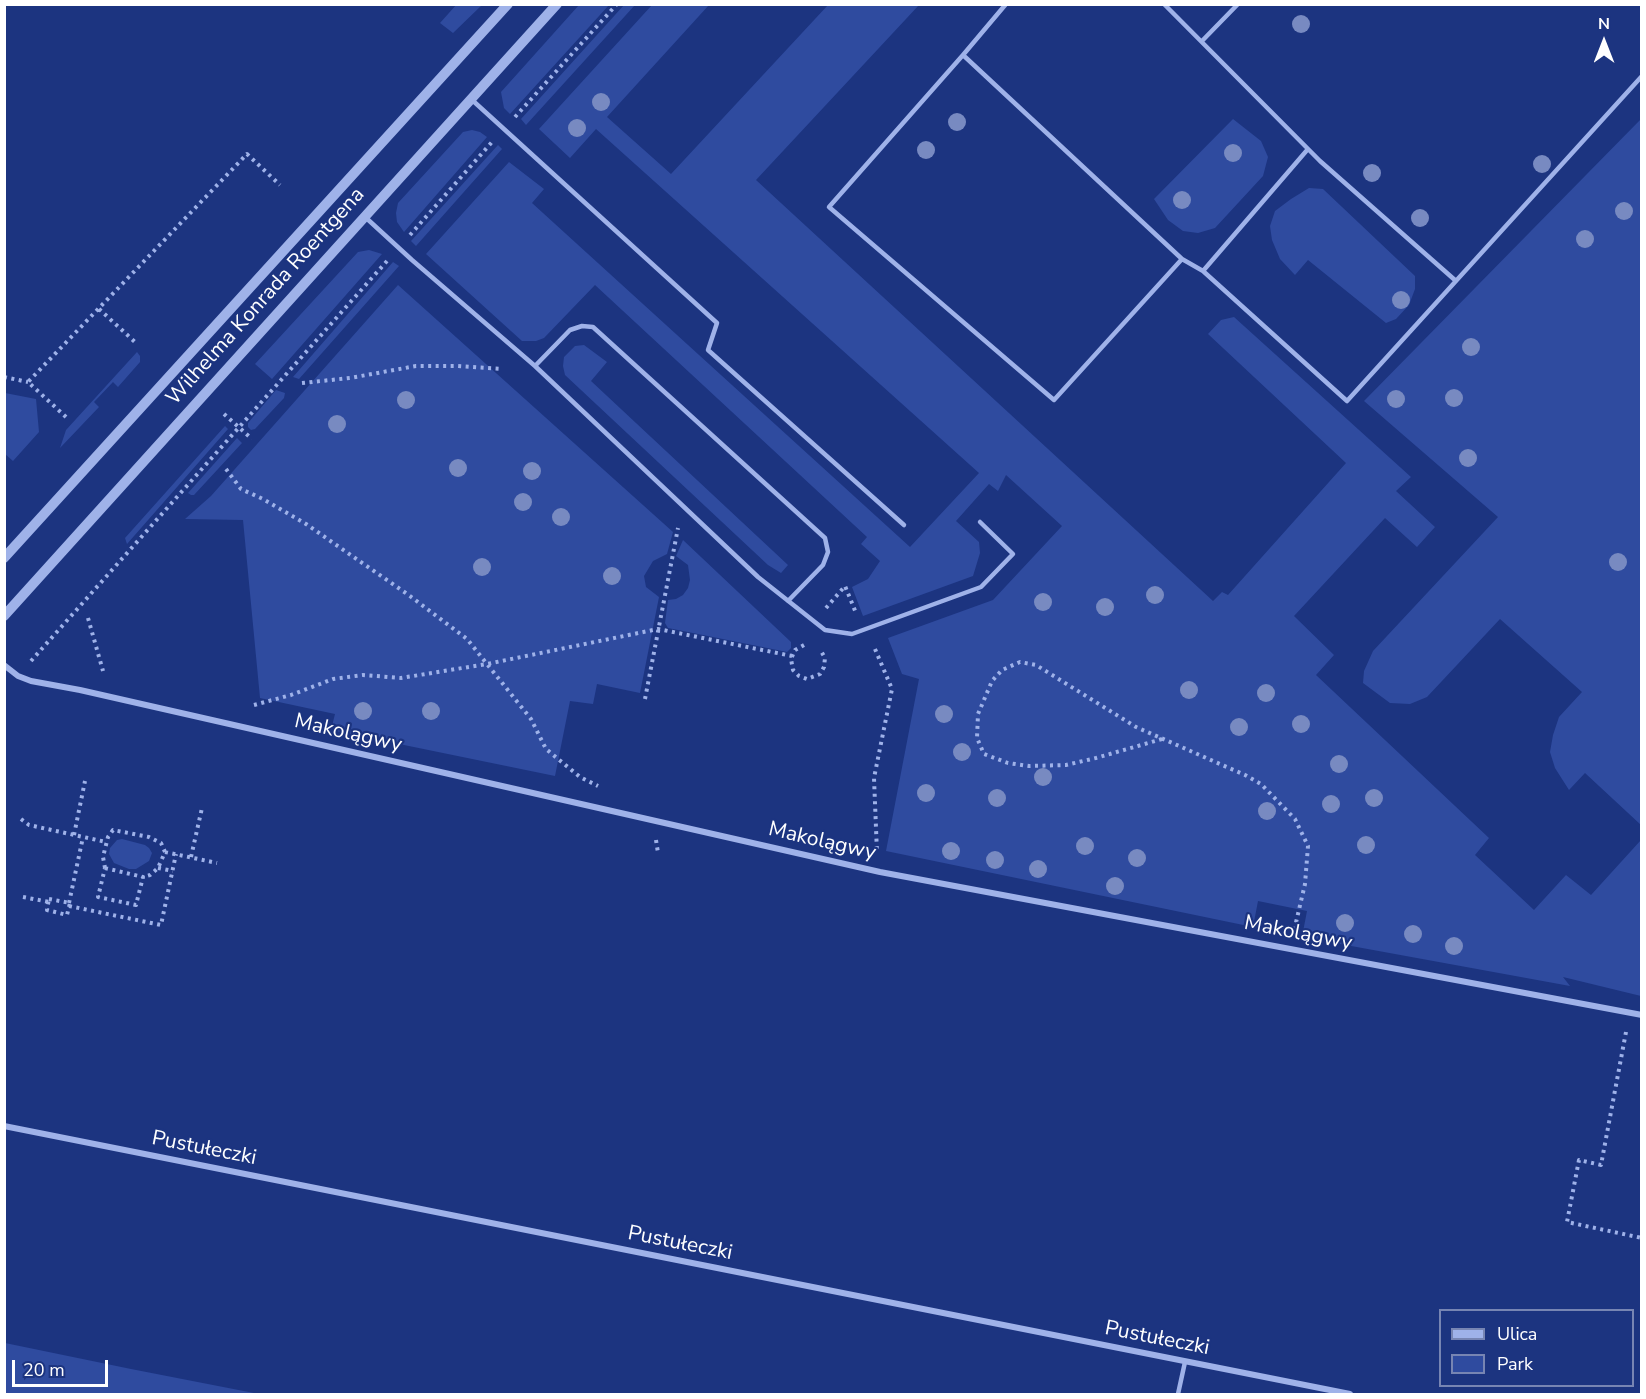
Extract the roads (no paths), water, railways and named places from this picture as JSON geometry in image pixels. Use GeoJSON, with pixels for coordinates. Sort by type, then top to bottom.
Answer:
{"type":"FeatureCollection","features":[{"type":"Feature","properties":{"kind":"street","name":"Wilhelma Konrada Roentgena"},"geometry":{"type":"LineString","coordinates":[[4,558],[508,4]]}},
{"type":"Feature","properties":{"kind":"street","name":"Wilhelma Konrada Roentgena"},"geometry":{"type":"LineString","coordinates":[[4,616],[557,4]]}},
{"type":"Feature","properties":{"kind":"street","name":"Makolągwy"},"geometry":{"type":"LineString","coordinates":[[4,665],[18,676],[31,681],[80,690],[880,872],[1641,1015]]}},
{"type":"Feature","properties":{"kind":"street","name":"Pustułeczki"},"geometry":{"type":"LineString","coordinates":[[4,1126],[1350,1395]]}},
{"type":"Feature","properties":{"kind":"lane"},"geometry":{"type":"LineString","coordinates":[[1006,4],[829,207],[1054,400],[1182,259]]}},
{"type":"Feature","properties":{"kind":"lane"},"geometry":{"type":"LineString","coordinates":[[1164,4],[1308,149],[1456,281]]}},
{"type":"Feature","properties":{"kind":"lane"},"geometry":{"type":"LineString","coordinates":[[1202,41],[1238,4]]}},
{"type":"Feature","properties":{"kind":"lane"},"geometry":{"type":"LineString","coordinates":[[963,55],[1182,259],[1203,271],[1347,401],[1641,76]]}},
{"type":"Feature","properties":{"kind":"lane"},"geometry":{"type":"LineString","coordinates":[[471,99],[717,323],[708,350],[904,525]]}},
{"type":"Feature","properties":{"kind":"lane"},"geometry":{"type":"LineString","coordinates":[[1203,271],[1308,149]]}},
{"type":"Feature","properties":{"kind":"lane"},"geometry":{"type":"LineString","coordinates":[[364,216],[535,366],[758,577],[825,630],[852,634],[981,587],[1013,554],[980,522]]}},
{"type":"Feature","properties":{"kind":"lane"},"geometry":{"type":"LineString","coordinates":[[535,366],[570,330],[582,326],[594,327],[825,538],[828,552],[823,565],[788,601]]}},
{"type":"Feature","properties":{"kind":"lane"},"geometry":{"type":"LineString","coordinates":[[1178,1395],[1185,1362]]}}]}
